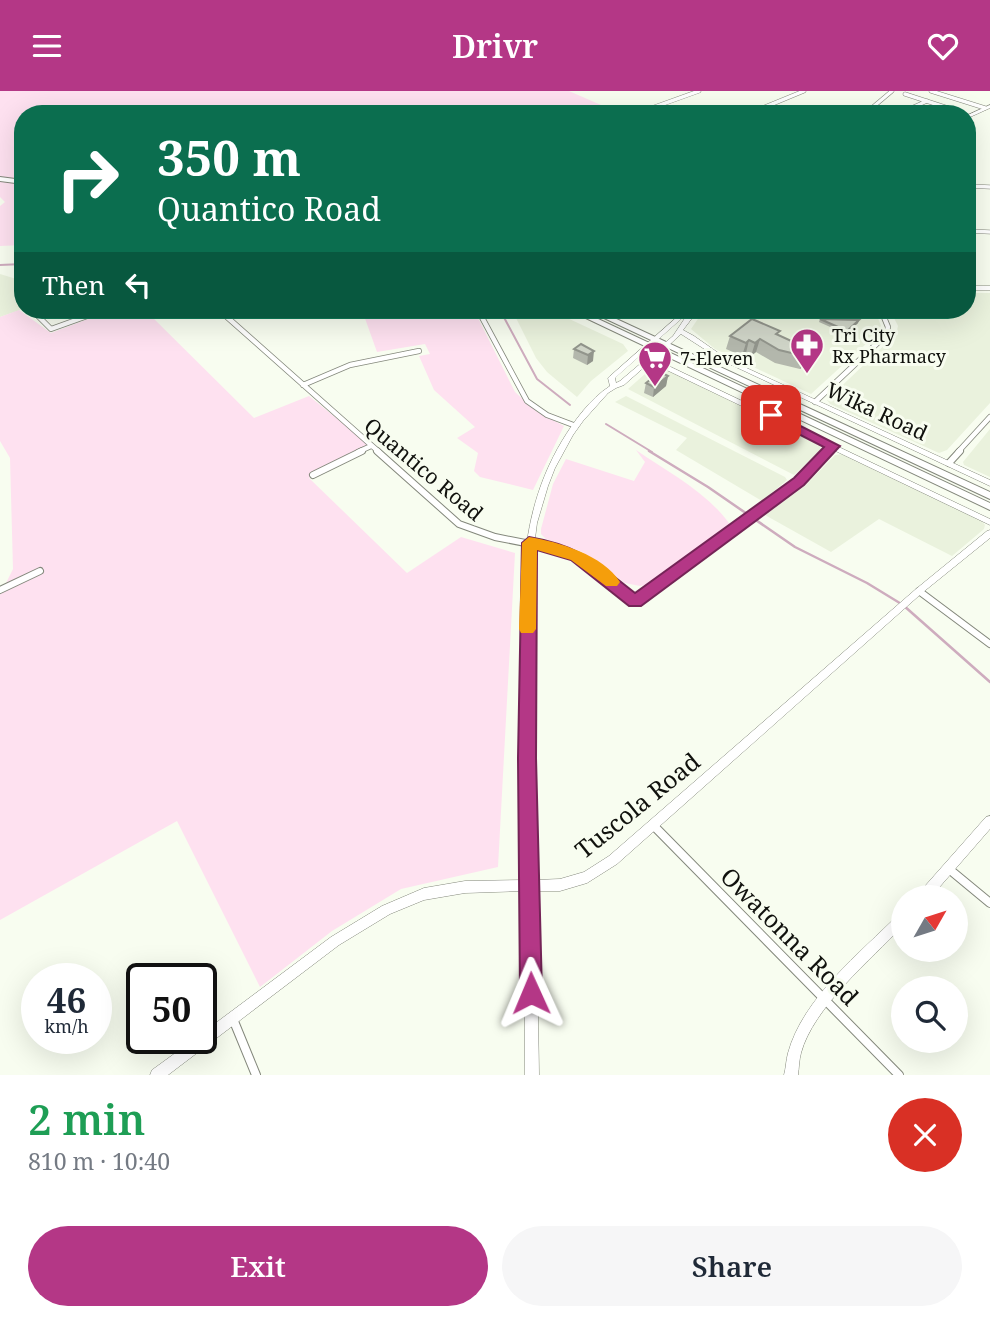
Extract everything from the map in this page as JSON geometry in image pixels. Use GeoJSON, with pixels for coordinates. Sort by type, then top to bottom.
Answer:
{"type":"FeatureCollection","features":[{"type":"Feature","properties":{"kind":"main road"},"geometry":{"type":"LineString","coordinates":[[594,319],[990,496]]}},
{"type":"Feature","properties":{"kind":"main road"},"geometry":{"type":"LineString","coordinates":[[608,319],[657,346],[990,506]]}},
{"type":"Feature","properties":{"kind":"street"},"geometry":{"type":"LineString","coordinates":[[660,105],[699,91]]}},
{"type":"Feature","properties":{"kind":"street"},"geometry":{"type":"LineString","coordinates":[[770,105],[804,91]]}},
{"type":"Feature","properties":{"kind":"street"},"geometry":{"type":"LineString","coordinates":[[873,105],[892,91]]}},
{"type":"Feature","properties":{"kind":"street"},"geometry":{"type":"LineString","coordinates":[[932,91],[988,107]]}},
{"type":"Feature","properties":{"kind":"street"},"geometry":{"type":"LineString","coordinates":[[905,94],[939,105]]}},
{"type":"Feature","properties":{"kind":"street"},"geometry":{"type":"LineString","coordinates":[[917,105],[927,101]]}},
{"type":"Feature","properties":{"kind":"street"},"geometry":{"type":"LineString","coordinates":[[41,319],[51,329],[79,319]]}},
{"type":"Feature","properties":{"kind":"street","name":"Quantico Road"},"geometry":{"type":"LineString","coordinates":[[229,319],[460,524],[479,535],[556,547],[577,556],[635,601],[799,482],[834,446]]}},
{"type":"Feature","properties":{"kind":"street"},"geometry":{"type":"LineString","coordinates":[[483,319],[527,401],[547,415],[576,426]]}},
{"type":"Feature","properties":{"kind":"street"},"geometry":{"type":"LineString","coordinates":[[532,1075],[527,758],[529,543],[547,480],[576,426],[613,385],[622,383],[649,359],[681,319]]}},
{"type":"Feature","properties":{"kind":"street"},"geometry":{"type":"LineString","coordinates":[[613,385],[611,377],[680,331],[689,319]]}},
{"type":"Feature","properties":{"kind":"street"},"geometry":{"type":"LineString","coordinates":[[815,402],[886,335],[888,327],[885,319]]}},
{"type":"Feature","properties":{"kind":"street","name":"Wika Road"},"geometry":{"type":"LineString","coordinates":[[680,331],[725,360],[990,483]]}},
{"type":"Feature","properties":{"kind":"street"},"geometry":{"type":"LineString","coordinates":[[303,385],[351,365],[419,351]]}},
{"type":"Feature","properties":{"kind":"street"},"geometry":{"type":"LineString","coordinates":[[649,359],[990,522]]}},
{"type":"Feature","properties":{"kind":"street"},"geometry":{"type":"LineString","coordinates":[[949,463],[990,417]]}},
{"type":"Feature","properties":{"kind":"street"},"geometry":{"type":"LineString","coordinates":[[313,475],[370,446]]}},
{"type":"Feature","properties":{"kind":"street","name":"Tuscola Road"},"geometry":{"type":"LineString","coordinates":[[157,1075],[335,941],[386,910],[424,894],[465,887],[560,885],[587,877],[613,860],[919,591],[990,533]]}},
{"type":"Feature","properties":{"kind":"street"},"geometry":{"type":"LineString","coordinates":[[0,590],[40,571]]}},
{"type":"Feature","properties":{"kind":"street"},"geometry":{"type":"LineString","coordinates":[[919,591],[990,644]]}},
{"type":"Feature","properties":{"kind":"street"},"geometry":{"type":"LineString","coordinates":[[934,885],[990,821]]}},
{"type":"Feature","properties":{"kind":"street","name":"Owatonna Road"},"geometry":{"type":"LineString","coordinates":[[653,825],[899,1075]]}},
{"type":"Feature","properties":{"kind":"street"},"geometry":{"type":"LineString","coordinates":[[949,869],[990,903]]}},
{"type":"Feature","properties":{"kind":"street"},"geometry":{"type":"LineString","coordinates":[[791,1075],[792,1058],[800,1035],[825,999],[891,930]]}},
{"type":"Feature","properties":{"kind":"street"},"geometry":{"type":"LineString","coordinates":[[232,1018],[256,1075]]}},
{"type":"Feature","properties":{"kind":"shaded area"},"geometry":{"type":"Polygon","coordinates":[[[0,91],[569,91],[601,105],[14,105],[14,245],[0,246],[0,206],[5,202],[0,197],[0,91]]]}},
{"type":"Feature","properties":{"kind":"shaded area"},"geometry":{"type":"Polygon","coordinates":[[[0,274],[14,278],[14,312],[0,317],[0,274]]]}},
{"type":"Feature","properties":{"kind":"shaded area"},"geometry":{"type":"Polygon","coordinates":[[[976,293],[990,293],[990,403],[947,450],[939,453],[830,404],[827,400],[896,334],[898,326],[894,319],[976,319],[976,293]]]}},
{"type":"Feature","properties":{"kind":"shaded area"},"geometry":{"type":"Polygon","coordinates":[[[14,312],[14,319],[32,319],[51,333],[88,319],[154,319],[254,418],[309,396],[371,446],[309,478],[407,573],[461,537],[515,553],[498,867],[401,889],[332,931],[260,987],[177,821],[0,920],[0,595],[13,569],[10,458],[0,441],[0,317],[14,312]]]}},
{"type":"Feature","properties":{"kind":"shaded area"},"geometry":{"type":"Polygon","coordinates":[[[365,319],[478,319],[515,392],[536,411],[564,426],[533,490],[480,477],[474,471],[478,453],[457,438],[475,427],[434,390],[419,356],[430,354],[425,344],[377,352],[365,319]]]}},
{"type":"Feature","properties":{"kind":"shaded area"},"geometry":{"type":"Polygon","coordinates":[[[516,319],[569,319],[623,344],[628,351],[591,381],[577,397],[547,372],[536,358],[516,319]]]}},
{"type":"Feature","properties":{"kind":"shaded area"},"geometry":{"type":"Polygon","coordinates":[[[698,319],[878,319],[881,326],[878,333],[811,394],[715,349],[691,329],[698,319]]]}},
{"type":"Feature","properties":{"kind":"shaded area"},"geometry":{"type":"Polygon","coordinates":[[[654,366],[661,366],[818,442],[821,449],[794,475],[628,389],[654,366]]]}},
{"type":"Feature","properties":{"kind":"shaded area"},"geometry":{"type":"Polygon","coordinates":[[[626,396],[787,480],[762,501],[676,450],[687,438],[615,402],[626,396]]]}},
{"type":"Feature","properties":{"kind":"shaded area"},"geometry":{"type":"Polygon","coordinates":[[[990,429],[990,477],[964,465],[963,462],[990,429]]]}},
{"type":"Feature","properties":{"kind":"shaded area"},"geometry":{"type":"Polygon","coordinates":[[[636,450],[702,495],[733,529],[654,583],[640,586],[625,583],[582,552],[546,539],[541,534],[553,484],[566,459],[634,481],[645,462],[636,450]]]}},
{"type":"Feature","properties":{"kind":"shaded area"},"geometry":{"type":"Polygon","coordinates":[[[843,454],[981,520],[985,525],[984,529],[952,556],[879,519],[831,552],[765,515],[805,486],[835,455],[843,454]]]}},
{"type":"Feature","properties":{"kind":"building"},"geometry":{"type":"Polygon","coordinates":[[[752,319],[780,331],[776,334],[811,350],[804,356],[779,350],[760,339],[755,343],[749,340],[746,343],[730,336],[752,319]]]}},
{"type":"Feature","properties":{"kind":"building"},"geometry":{"type":"Polygon","coordinates":[[[820,319],[859,320],[847,331],[820,319]]]}},
{"type":"Feature","properties":{"kind":"building"},"geometry":{"type":"Polygon","coordinates":[[[581,344],[594,351],[588,355],[574,349],[581,344]]]}},
{"type":"Feature","properties":{"kind":"building"},"geometry":{"type":"Polygon","coordinates":[[[660,372],[668,376],[654,387],[646,383],[660,372]]]}},
{"type":"Feature","properties":{"kind":"waterway"},"geometry":{"type":"LineString","coordinates":[[0,265],[14,264]]}},
{"type":"Feature","properties":{"kind":"waterway"},"geometry":{"type":"LineString","coordinates":[[505,319],[537,379],[570,405]]}},
{"type":"Feature","properties":{"kind":"waterway"},"geometry":{"type":"LineString","coordinates":[[606,424],[652,452]]}},
{"type":"Feature","properties":{"kind":"waterway"},"geometry":{"type":"LineString","coordinates":[[649,451],[708,487],[795,547],[867,583],[903,605],[990,682]]}},
{"type":"Feature","properties":{"kind":"slow traffic"},"geometry":{"type":"LineString","coordinates":[[527,629],[529,543],[556,547],[577,556],[612,582]]}},
{"type":"Feature","properties":{"kind":"place","name":"Tri City Rx Pharmacy"},"geometry":{"type":"Point","coordinates":[807,375]}},
{"type":"Feature","properties":{"kind":"place","name":"7-Eleven"},"geometry":{"type":"Point","coordinates":[655,388]}},
{"type":"Feature","properties":{"kind":"route"},"geometry":{"type":"LineString","coordinates":[[531,993],[527,758],[529,543],[556,547],[577,556],[635,601],[799,482],[834,446],[771,415]]}}]}
